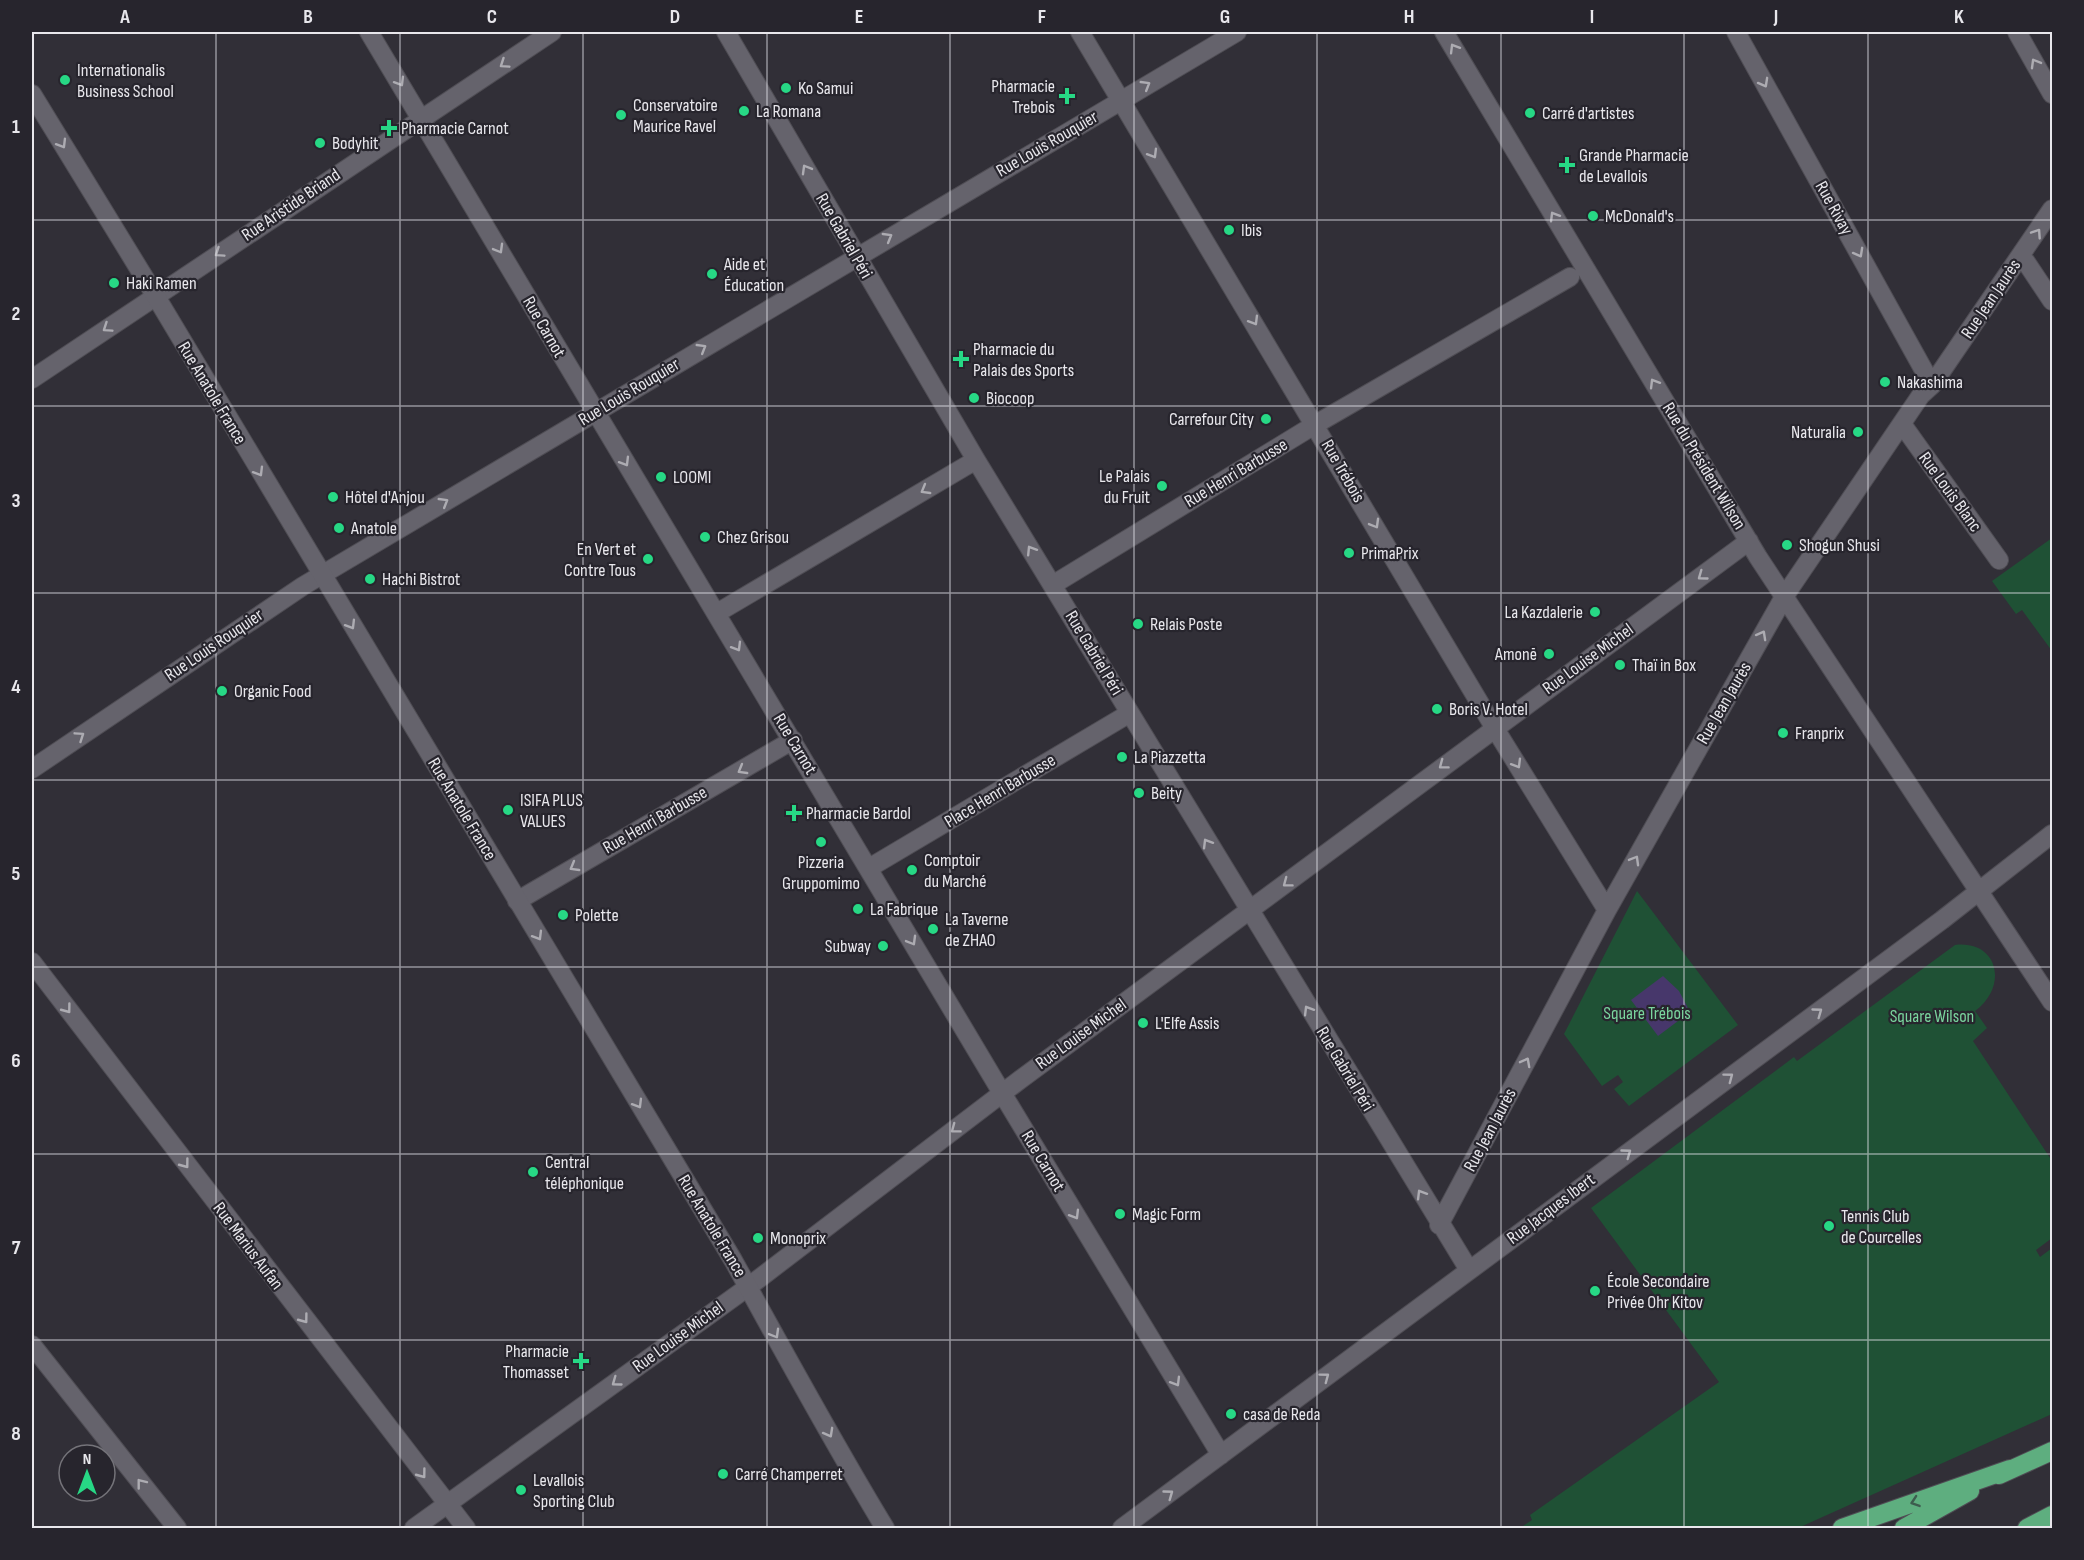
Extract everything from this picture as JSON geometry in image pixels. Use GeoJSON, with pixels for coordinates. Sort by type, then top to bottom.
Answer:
{"type":"FeatureCollection","features":[{"type":"Feature","properties":{"kind":"highway"},"geometry":{"type":"LineString","coordinates":[[1842,1528],[2052,1451]]}},
{"type":"Feature","properties":{"kind":"highway"},"geometry":{"type":"LineString","coordinates":[[1904,1528],[2010,1468]]}},
{"type":"Feature","properties":{"kind":"highway"},"geometry":{"type":"LineString","coordinates":[[2027,1528],[2052,1515]]}},
{"type":"Feature","properties":{"kind":"street","name":"Rue Carnot"},"geometry":{"type":"LineString","coordinates":[[369,32],[1002,1093],[1221,1455]]}},
{"type":"Feature","properties":{"kind":"street","name":"Rue Aristide Briand"},"geometry":{"type":"LineString","coordinates":[[32,379],[552,32]]}},
{"type":"Feature","properties":{"kind":"street","name":"Rue Gabriel Péri"},"geometry":{"type":"LineString","coordinates":[[726,32],[976,460],[1469,1270]]}},
{"type":"Feature","properties":{"kind":"street","name":"Rue Trébois"},"geometry":{"type":"LineString","coordinates":[[1080,32],[1316,424],[1494,727],[1606,910]]}},
{"type":"Feature","properties":{"kind":"street","name":"Rue Louis Rouquier"},"geometry":{"type":"LineString","coordinates":[[32,769],[322,574],[1237,32]]}},
{"type":"Feature","properties":{"kind":"street","name":"Rue du Président Wilson"},"geometry":{"type":"LineString","coordinates":[[1444,32],[1784,597],[2052,1002]]}},
{"type":"Feature","properties":{"kind":"street","name":"Rue Rivay"},"geometry":{"type":"LineString","coordinates":[[1736,32],[1932,385]]}},
{"type":"Feature","properties":{"kind":"street"},"geometry":{"type":"LineString","coordinates":[[2017,32],[2052,94]]}},
{"type":"Feature","properties":{"kind":"street","name":"Rue Anatole France"},"geometry":{"type":"LineString","coordinates":[[32,94],[155,295],[748,1287],[846,1464],[885,1528]]}},
{"type":"Feature","properties":{"kind":"street","name":"Rue Jean Jaurès"},"geometry":{"type":"LineString","coordinates":[[1440,1225],[1606,910],[1784,597],[1921,395],[1932,385],[2052,209]]}},
{"type":"Feature","properties":{"kind":"street"},"geometry":{"type":"LineString","coordinates":[[2026,262],[2052,301]]}},
{"type":"Feature","properties":{"kind":"street","name":"Rue Henri Barbusse"},"geometry":{"type":"LineString","coordinates":[[1059,581],[1316,424],[1570,277]]}},
{"type":"Feature","properties":{"kind":"street","name":"Rue Louis Blanc"},"geometry":{"type":"LineString","coordinates":[[1902,424],[1999,560]]}},
{"type":"Feature","properties":{"kind":"street"},"geometry":{"type":"LineString","coordinates":[[717,613],[976,460]]}},
{"type":"Feature","properties":{"kind":"street","name":"Rue Louise Michel"},"geometry":{"type":"LineString","coordinates":[[414,1528],[748,1287],[1002,1093],[1249,912],[1494,727],[1749,541]]}},
{"type":"Feature","properties":{"kind":"street","name":"Place Henri Barbusse"},"geometry":{"type":"LineString","coordinates":[[869,868],[1130,713]]}},
{"type":"Feature","properties":{"kind":"street","name":"Rue Henri Barbusse"},"geometry":{"type":"LineString","coordinates":[[517,901],[793,740]]}},
{"type":"Feature","properties":{"kind":"street","name":"Rue Jacques Ibert"},"geometry":{"type":"LineString","coordinates":[[1122,1528],[1942,920],[2052,834]]}},
{"type":"Feature","properties":{"kind":"street","name":"Rue Marius Aufan"},"geometry":{"type":"LineString","coordinates":[[32,962],[466,1528]]}},
{"type":"Feature","properties":{"kind":"street"},"geometry":{"type":"LineString","coordinates":[[34,1352],[177,1528]]}},
{"type":"Feature","properties":{"kind":"green space"},"geometry":{"type":"Polygon","coordinates":[[[2052,538],[2052,651],[2022,610],[2016,614],[1992,581],[2052,538]]]}},
{"type":"Feature","properties":{"kind":"green space","name":"Square Trébois"},"geometry":{"type":"Polygon","coordinates":[[[1637,891],[1738,1025],[1629,1106],[1614,1089],[1623,1082],[1618,1075],[1602,1086],[1564,1034],[1637,891]]]}},
{"type":"Feature","properties":{"kind":"green space","name":"Square Wilson"},"geometry":{"type":"Polygon","coordinates":[[[1955,945],[1970,945],[1981,950],[1989,957],[1994,967],[1995,978],[1992,989],[1986,1001],[1975,1011],[1987,1028],[1973,1041],[2052,1161],[2052,1238],[2036,1250],[2040,1257],[2052,1248],[2052,1414],[1798,1528],[1520,1528],[1532,1520],[1530,1515],[1719,1382],[1591,1208],[1794,1057],[1797,1061],[1955,945]]]}},
{"type":"Feature","properties":{"kind":"shaded area"},"geometry":{"type":"Polygon","coordinates":[[[1663,976],[1679,991],[1690,1012],[1658,1036],[1631,1000],[1663,976]]]}},
{"type":"Feature","properties":{"kind":"place","name":"Internationalis Business School"},"geometry":{"type":"Point","coordinates":[65,80]}},
{"type":"Feature","properties":{"kind":"place","name":"Ko Samui"},"geometry":{"type":"Point","coordinates":[786,88]}},
{"type":"Feature","properties":{"kind":"place","name":"Pharmacie Trebois"},"geometry":{"type":"Point","coordinates":[1067,96]}},
{"type":"Feature","properties":{"kind":"place","name":"La Romana"},"geometry":{"type":"Point","coordinates":[744,111]}},
{"type":"Feature","properties":{"kind":"place","name":"Carré d'artistes"},"geometry":{"type":"Point","coordinates":[1530,113]}},
{"type":"Feature","properties":{"kind":"place","name":"Conservatoire Maurice Ravel"},"geometry":{"type":"Point","coordinates":[621,115]}},
{"type":"Feature","properties":{"kind":"place","name":"Pharmacie Carnot"},"geometry":{"type":"Point","coordinates":[389,128]}},
{"type":"Feature","properties":{"kind":"place","name":"Bodyhit"},"geometry":{"type":"Point","coordinates":[320,143]}},
{"type":"Feature","properties":{"kind":"place","name":"Grande Pharmacie de Levallois"},"geometry":{"type":"Point","coordinates":[1567,165]}},
{"type":"Feature","properties":{"kind":"place","name":"McDonald's"},"geometry":{"type":"Point","coordinates":[1593,216]}},
{"type":"Feature","properties":{"kind":"place","name":"Ibis"},"geometry":{"type":"Point","coordinates":[1229,230]}},
{"type":"Feature","properties":{"kind":"place","name":"Aide et Éducation"},"geometry":{"type":"Point","coordinates":[712,274]}},
{"type":"Feature","properties":{"kind":"place","name":"Haki Ramen"},"geometry":{"type":"Point","coordinates":[114,283]}},
{"type":"Feature","properties":{"kind":"place","name":"Pharmacie du Palais des Sports"},"geometry":{"type":"Point","coordinates":[961,359]}},
{"type":"Feature","properties":{"kind":"place","name":"Nakashima"},"geometry":{"type":"Point","coordinates":[1885,382]}},
{"type":"Feature","properties":{"kind":"place","name":"Biocoop"},"geometry":{"type":"Point","coordinates":[974,398]}},
{"type":"Feature","properties":{"kind":"place","name":"Carrefour City"},"geometry":{"type":"Point","coordinates":[1266,419]}},
{"type":"Feature","properties":{"kind":"place","name":"Naturalia"},"geometry":{"type":"Point","coordinates":[1858,432]}},
{"type":"Feature","properties":{"kind":"place","name":"LOOMI"},"geometry":{"type":"Point","coordinates":[661,477]}},
{"type":"Feature","properties":{"kind":"place","name":"Le Palais du Fruit"},"geometry":{"type":"Point","coordinates":[1162,486]}},
{"type":"Feature","properties":{"kind":"place","name":"Hôtel d'Anjou"},"geometry":{"type":"Point","coordinates":[333,497]}},
{"type":"Feature","properties":{"kind":"place","name":"Anatole"},"geometry":{"type":"Point","coordinates":[339,528]}},
{"type":"Feature","properties":{"kind":"place","name":"Chez Grisou"},"geometry":{"type":"Point","coordinates":[705,537]}},
{"type":"Feature","properties":{"kind":"place","name":"Shogun Shusi"},"geometry":{"type":"Point","coordinates":[1787,545]}},
{"type":"Feature","properties":{"kind":"place","name":"PrimaPrix"},"geometry":{"type":"Point","coordinates":[1349,553]}},
{"type":"Feature","properties":{"kind":"place","name":"En Vert et Contre Tous"},"geometry":{"type":"Point","coordinates":[648,559]}},
{"type":"Feature","properties":{"kind":"place","name":"Hachi Bistrot"},"geometry":{"type":"Point","coordinates":[370,579]}},
{"type":"Feature","properties":{"kind":"place","name":"La Kazdalerie"},"geometry":{"type":"Point","coordinates":[1595,612]}},
{"type":"Feature","properties":{"kind":"place","name":"Relais Poste"},"geometry":{"type":"Point","coordinates":[1138,624]}},
{"type":"Feature","properties":{"kind":"place","name":"Amonē"},"geometry":{"type":"Point","coordinates":[1549,654]}},
{"type":"Feature","properties":{"kind":"place","name":"Thaï in Box"},"geometry":{"type":"Point","coordinates":[1620,665]}},
{"type":"Feature","properties":{"kind":"place","name":"Organic Food"},"geometry":{"type":"Point","coordinates":[222,691]}},
{"type":"Feature","properties":{"kind":"place","name":"Boris V. Hotel"},"geometry":{"type":"Point","coordinates":[1437,709]}},
{"type":"Feature","properties":{"kind":"place","name":"Franprix"},"geometry":{"type":"Point","coordinates":[1783,733]}},
{"type":"Feature","properties":{"kind":"place","name":"La Piazzetta"},"geometry":{"type":"Point","coordinates":[1122,757]}},
{"type":"Feature","properties":{"kind":"place","name":"Beity"},"geometry":{"type":"Point","coordinates":[1139,793]}},
{"type":"Feature","properties":{"kind":"place","name":"ISIFA PLUS VALUES"},"geometry":{"type":"Point","coordinates":[508,810]}},
{"type":"Feature","properties":{"kind":"place","name":"Pharmacie Bardol"},"geometry":{"type":"Point","coordinates":[794,813]}},
{"type":"Feature","properties":{"kind":"place","name":"Pizzeria Gruppomimo"},"geometry":{"type":"Point","coordinates":[821,842]}},
{"type":"Feature","properties":{"kind":"place","name":"Comptoir du Marché"},"geometry":{"type":"Point","coordinates":[912,870]}},
{"type":"Feature","properties":{"kind":"place","name":"La Fabrique"},"geometry":{"type":"Point","coordinates":[858,909]}},
{"type":"Feature","properties":{"kind":"place","name":"Polette"},"geometry":{"type":"Point","coordinates":[563,915]}},
{"type":"Feature","properties":{"kind":"place","name":"La Taverne de ZHAO"},"geometry":{"type":"Point","coordinates":[933,929]}},
{"type":"Feature","properties":{"kind":"place","name":"Subway"},"geometry":{"type":"Point","coordinates":[883,946]}},
{"type":"Feature","properties":{"kind":"place","name":"L'Elfe Assis"},"geometry":{"type":"Point","coordinates":[1143,1023]}},
{"type":"Feature","properties":{"kind":"place","name":"Central téléphonique"},"geometry":{"type":"Point","coordinates":[533,1172]}},
{"type":"Feature","properties":{"kind":"place","name":"Magic Form"},"geometry":{"type":"Point","coordinates":[1120,1214]}},
{"type":"Feature","properties":{"kind":"place","name":"Tennis Club de Courcelles"},"geometry":{"type":"Point","coordinates":[1829,1226]}},
{"type":"Feature","properties":{"kind":"place","name":"Monoprix"},"geometry":{"type":"Point","coordinates":[758,1238]}},
{"type":"Feature","properties":{"kind":"place","name":"École Secondaire Privée Ohr Kitov"},"geometry":{"type":"Point","coordinates":[1595,1291]}},
{"type":"Feature","properties":{"kind":"place","name":"Pharmacie Thomasset"},"geometry":{"type":"Point","coordinates":[581,1361]}},
{"type":"Feature","properties":{"kind":"place","name":"casa de Reda"},"geometry":{"type":"Point","coordinates":[1231,1414]}},
{"type":"Feature","properties":{"kind":"place","name":"Carré Champerret"},"geometry":{"type":"Point","coordinates":[723,1474]}},
{"type":"Feature","properties":{"kind":"place","name":"Levallois Sporting Club"},"geometry":{"type":"Point","coordinates":[521,1490]}}]}
